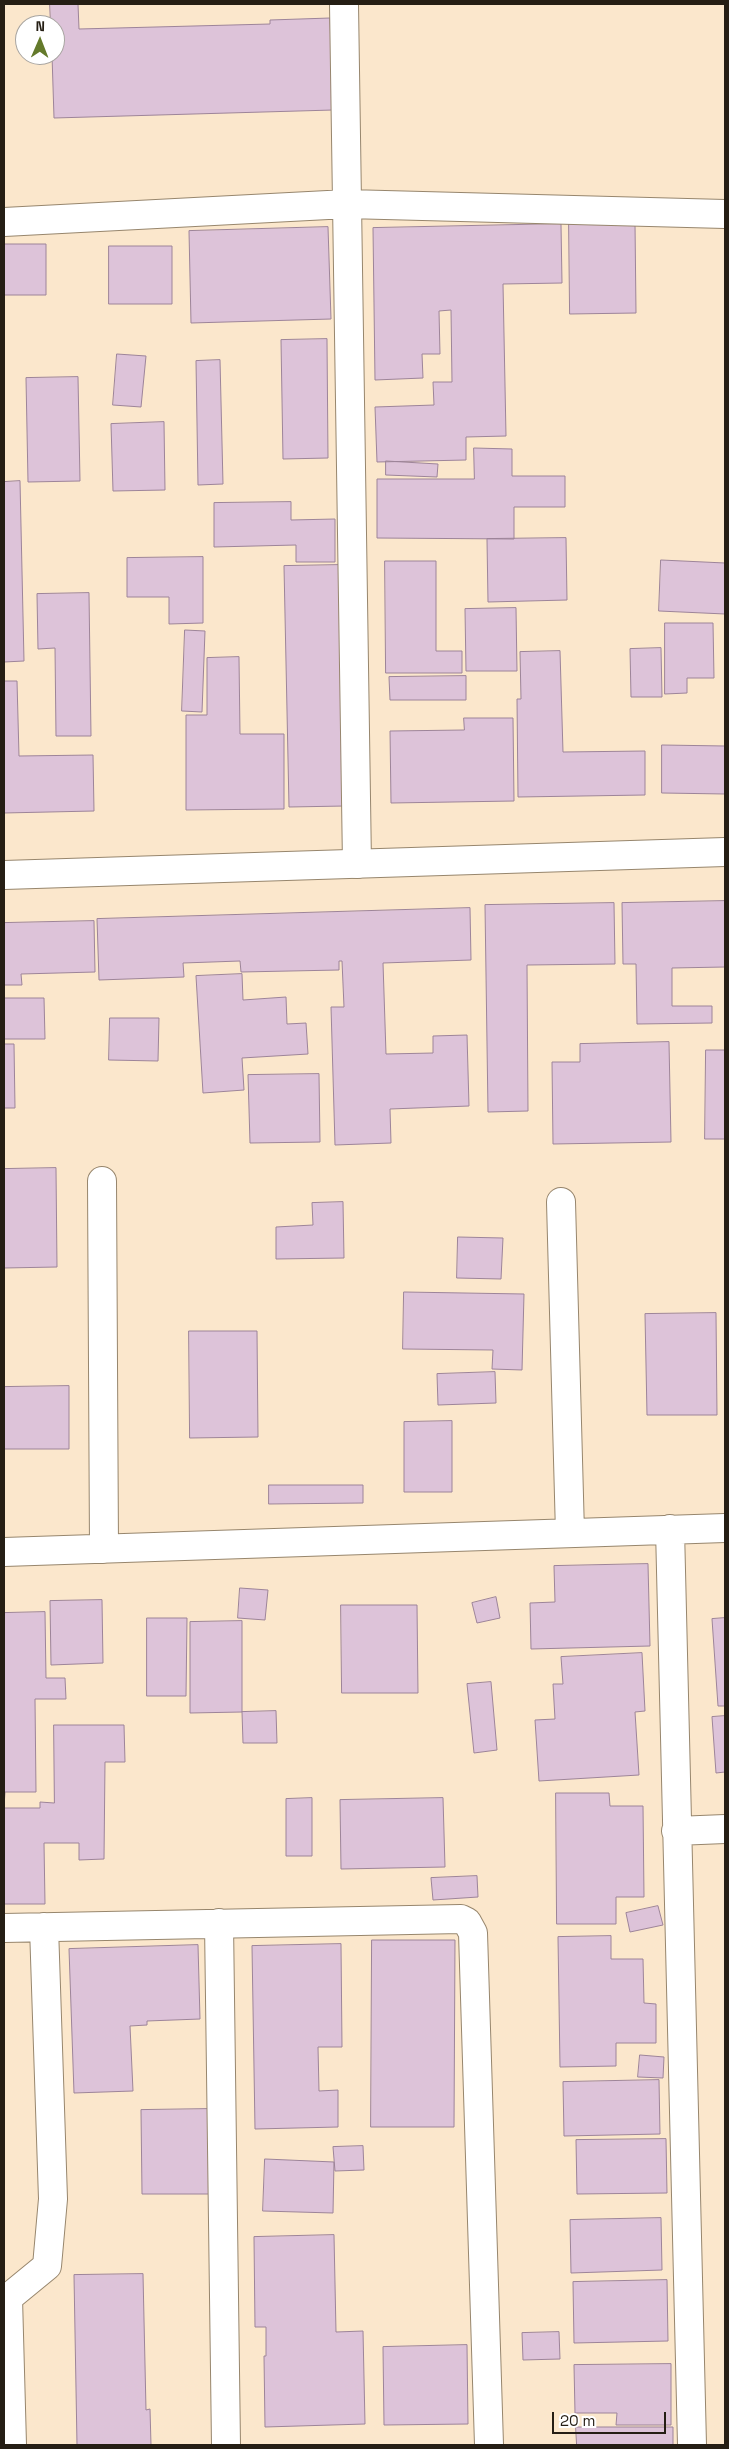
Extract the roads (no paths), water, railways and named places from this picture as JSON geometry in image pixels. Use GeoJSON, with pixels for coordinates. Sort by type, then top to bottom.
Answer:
{"type":"FeatureCollection","features":[{"type":"Feature","properties":{"kind":"street"},"geometry":{"type":"LineString","coordinates":[[344,4],[357,864]]}},
{"type":"Feature","properties":{"kind":"street"},"geometry":{"type":"LineString","coordinates":[[4,222],[347,204],[725,214]]}},
{"type":"Feature","properties":{"kind":"street"},"geometry":{"type":"LineString","coordinates":[[4,875],[725,852]]}},
{"type":"Feature","properties":{"kind":"street"},"geometry":{"type":"LineString","coordinates":[[102,1181],[104,1549]]}},
{"type":"Feature","properties":{"kind":"street"},"geometry":{"type":"LineString","coordinates":[[561,1202],[570,1533]]}},
{"type":"Feature","properties":{"kind":"street"},"geometry":{"type":"LineString","coordinates":[[4,1552],[725,1528]]}},
{"type":"Feature","properties":{"kind":"street"},"geometry":{"type":"LineString","coordinates":[[670,1530],[692,2445]]}},
{"type":"Feature","properties":{"kind":"street"},"geometry":{"type":"LineString","coordinates":[[676,1830],[725,1830]]}},
{"type":"Feature","properties":{"kind":"street"},"geometry":{"type":"LineString","coordinates":[[4,1928],[461,1918],[467,1922],[472,1932],[489,2445]]}},
{"type":"Feature","properties":{"kind":"street"},"geometry":{"type":"LineString","coordinates":[[219,1923],[226,2445]]}},
{"type":"Feature","properties":{"kind":"street"},"geometry":{"type":"LineString","coordinates":[[12,2445],[6,2297],[47,2266],[53,2198],[44,1927]]}}]}
